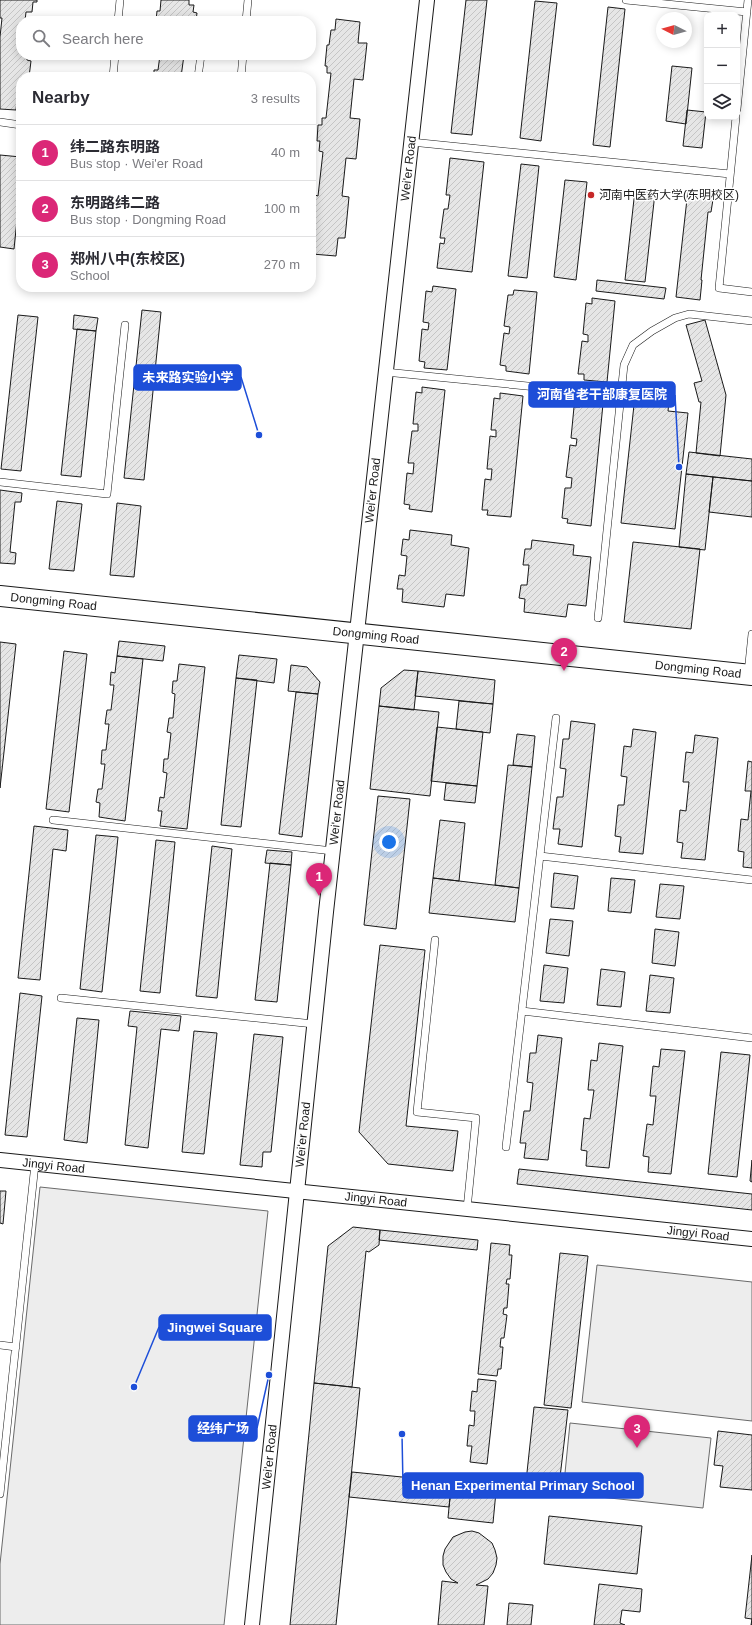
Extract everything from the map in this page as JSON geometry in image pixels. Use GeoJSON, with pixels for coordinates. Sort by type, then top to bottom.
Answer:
{"type":"FeatureCollection","features":[{"type":"Feature","properties":{"kind":"street","name":"Wei'er Road"},"geometry":{"type":"LineString","coordinates":[[252,1625],[332,851],[427,0]]}},
{"type":"Feature","properties":{"kind":"street","name":"Dongming Road"},"geometry":{"type":"LineString","coordinates":[[0,596],[750,675]]}},
{"type":"Feature","properties":{"kind":"street","name":"Jingyi Road"},"geometry":{"type":"LineString","coordinates":[[0,1160],[752,1239]]}},
{"type":"Feature","properties":{"kind":"lane"},"geometry":{"type":"LineString","coordinates":[[118,16],[120,0]]}},
{"type":"Feature","properties":{"kind":"lane"},"geometry":{"type":"LineString","coordinates":[[246,16],[248,0]]}},
{"type":"Feature","properties":{"kind":"lane"},"geometry":{"type":"LineString","coordinates":[[626,0],[747,12]]}},
{"type":"Feature","properties":{"kind":"lane"},"geometry":{"type":"LineString","coordinates":[[740,84],[748,0]]}},
{"type":"Feature","properties":{"kind":"lane"},"geometry":{"type":"LineString","coordinates":[[113,72],[114,60]]}},
{"type":"Feature","properties":{"kind":"lane"},"geometry":{"type":"LineString","coordinates":[[199,72],[200,60]]}},
{"type":"Feature","properties":{"kind":"lane"},"geometry":{"type":"LineString","coordinates":[[241,72],[243,60]]}},
{"type":"Feature","properties":{"kind":"lane"},"geometry":{"type":"LineString","coordinates":[[736,120],[719,288],[752,292]]}},
{"type":"Feature","properties":{"kind":"lane"},"geometry":{"type":"LineString","coordinates":[[0,122],[16,124]]}},
{"type":"Feature","properties":{"kind":"lane"},"geometry":{"type":"LineString","coordinates":[[411,142],[730,174]]}},
{"type":"Feature","properties":{"kind":"lane"},"geometry":{"type":"LineString","coordinates":[[598,618],[624,365],[633,345],[663,324],[675,318],[689,314],[752,321]]}},
{"type":"Feature","properties":{"kind":"lane"},"geometry":{"type":"LineString","coordinates":[[0,482],[107,494],[125,326]]}},
{"type":"Feature","properties":{"kind":"lane"},"geometry":{"type":"LineString","coordinates":[[386,372],[598,393]]}},
{"type":"Feature","properties":{"kind":"lane"},"geometry":{"type":"LineString","coordinates":[[750,675],[752,634]]}},
{"type":"Feature","properties":{"kind":"lane"},"geometry":{"type":"LineString","coordinates":[[506,1147],[556,718]]}},
{"type":"Feature","properties":{"kind":"lane"},"geometry":{"type":"LineString","coordinates":[[53,820],[332,851]]}},
{"type":"Feature","properties":{"kind":"lane"},"geometry":{"type":"LineString","coordinates":[[540,856],[752,880]]}},
{"type":"Feature","properties":{"kind":"lane"},"geometry":{"type":"LineString","coordinates":[[435,940],[417,1112],[476,1118],[467,1209]]}},
{"type":"Feature","properties":{"kind":"lane"},"geometry":{"type":"LineString","coordinates":[[61,998],[314,1024]]}},
{"type":"Feature","properties":{"kind":"lane"},"geometry":{"type":"LineString","coordinates":[[522,1011],[752,1038]]}},
{"type":"Feature","properties":{"kind":"lane"},"geometry":{"type":"LineString","coordinates":[[0,1494],[35,1164]]}},
{"type":"Feature","properties":{"kind":"lane"},"geometry":{"type":"LineString","coordinates":[[0,1345],[16,1347]]}},
{"type":"Feature","properties":{"kind":"shaded area"},"geometry":{"type":"Polygon","coordinates":[[[40,1187],[268,1211],[224,1625],[0,1625],[0,1564],[40,1187]]]}},
{"type":"Feature","properties":{"kind":"shaded area"},"geometry":{"type":"Polygon","coordinates":[[[597,1265],[752,1282],[752,1421],[582,1402],[597,1265]]]}},
{"type":"Feature","properties":{"kind":"shaded area"},"geometry":{"type":"Polygon","coordinates":[[[570,1423],[711,1438],[703,1508],[563,1493],[570,1423]]]}},
{"type":"Feature","properties":{"kind":"building"},"geometry":{"type":"Polygon","coordinates":[[[0,0],[37,0],[37,2],[33,2],[32,12],[26,12],[26,16],[16,16],[16,60],[31,61],[30,72],[16,72],[16,110],[0,109],[0,37],[2,18],[0,18],[0,0]]]}},
{"type":"Feature","properties":{"kind":"building"},"geometry":{"type":"Polygon","coordinates":[[[161,0],[189,0],[189,5],[194,5],[193,12],[197,13],[197,16],[156,16],[157,11],[160,11],[161,0]]]}},
{"type":"Feature","properties":{"kind":"building"},"geometry":{"type":"Polygon","coordinates":[[[466,0],[487,0],[472,135],[451,133],[466,0]]]}},
{"type":"Feature","properties":{"kind":"building"},"geometry":{"type":"Polygon","coordinates":[[[535,1],[557,3],[541,141],[520,138],[535,1]]]}},
{"type":"Feature","properties":{"kind":"building"},"geometry":{"type":"Polygon","coordinates":[[[608,7],[625,9],[610,147],[593,145],[608,7]]]}},
{"type":"Feature","properties":{"kind":"building"},"geometry":{"type":"Polygon","coordinates":[[[336,19],[360,22],[358,43],[367,43],[363,80],[354,79],[350,118],[360,119],[356,159],[346,158],[342,196],[349,197],[345,238],[338,238],[336,256],[316,254],[316,195],[318,196],[323,152],[319,151],[320,141],[317,141],[318,125],[322,125],[322,118],[326,118],[331,73],[327,73],[327,66],[325,66],[327,45],[329,45],[331,30],[335,30],[336,19]]]}},
{"type":"Feature","properties":{"kind":"building"},"geometry":{"type":"Polygon","coordinates":[[[159,60],[183,60],[182,72],[154,72],[154,70],[158,70],[159,60]]]}},
{"type":"Feature","properties":{"kind":"building"},"geometry":{"type":"Polygon","coordinates":[[[672,66],[692,68],[686,124],[666,121],[672,66]]]}},
{"type":"Feature","properties":{"kind":"building"},"geometry":{"type":"Polygon","coordinates":[[[687,110],[704,112],[705,120],[702,148],[683,146],[687,110]]]}},
{"type":"Feature","properties":{"kind":"building"},"geometry":{"type":"Polygon","coordinates":[[[0,155],[16,157],[16,230],[14,249],[0,247],[0,155]]]}},
{"type":"Feature","properties":{"kind":"building"},"geometry":{"type":"Polygon","coordinates":[[[450,158],[484,162],[472,272],[437,268],[440,243],[444,244],[445,238],[440,238],[444,209],[448,209],[450,195],[446,195],[450,158]]]}},
{"type":"Feature","properties":{"kind":"building"},"geometry":{"type":"Polygon","coordinates":[[[521,164],[539,166],[527,278],[508,276],[521,164]]]}},
{"type":"Feature","properties":{"kind":"building"},"geometry":{"type":"Polygon","coordinates":[[[565,180],[587,182],[576,280],[554,277],[565,180]]]}},
{"type":"Feature","properties":{"kind":"building"},"geometry":{"type":"Polygon","coordinates":[[[635,190],[655,193],[645,282],[625,280],[635,190]]]}},
{"type":"Feature","properties":{"kind":"building"},"geometry":{"type":"Polygon","coordinates":[[[688,190],[714,193],[711,212],[708,212],[700,300],[676,297],[688,190]]]}},
{"type":"Feature","properties":{"kind":"building"},"geometry":{"type":"Polygon","coordinates":[[[597,280],[666,288],[664,299],[596,291],[597,280]]]}},
{"type":"Feature","properties":{"kind":"building"},"geometry":{"type":"Polygon","coordinates":[[[433,286],[456,289],[447,370],[424,368],[425,362],[419,361],[422,329],[428,330],[429,323],[423,322],[426,291],[432,292],[433,286]]]}},
{"type":"Feature","properties":{"kind":"building"},"geometry":{"type":"Polygon","coordinates":[[[514,290],[537,292],[529,374],[506,371],[506,366],[500,365],[504,333],[509,334],[510,327],[504,326],[508,295],[513,295],[514,290]]]}},
{"type":"Feature","properties":{"kind":"building"},"geometry":{"type":"Polygon","coordinates":[[[592,298],[615,301],[607,382],[584,380],[584,374],[578,374],[582,341],[588,342],[588,335],[583,334],[586,303],[592,304],[592,298]]]}},
{"type":"Feature","properties":{"kind":"building"},"geometry":{"type":"Polygon","coordinates":[[[142,310],[161,312],[144,480],[124,478],[142,310]]]}},
{"type":"Feature","properties":{"kind":"building"},"geometry":{"type":"Polygon","coordinates":[[[18,315],[38,317],[21,471],[1,469],[18,315]]]}},
{"type":"Feature","properties":{"kind":"building"},"geometry":{"type":"Polygon","coordinates":[[[74,315],[98,318],[96,331],[73,329],[74,315]]]}},
{"type":"Feature","properties":{"kind":"building"},"geometry":{"type":"Polygon","coordinates":[[[705,320],[726,395],[720,456],[696,453],[701,402],[699,402],[694,383],[702,381],[686,325],[705,320]]]}},
{"type":"Feature","properties":{"kind":"building"},"geometry":{"type":"Polygon","coordinates":[[[77,329],[96,331],[81,477],[61,475],[77,329]]]}},
{"type":"Feature","properties":{"kind":"building"},"geometry":{"type":"Polygon","coordinates":[[[422,387],[445,390],[432,512],[409,509],[410,505],[404,504],[407,473],[413,474],[414,463],[408,463],[412,431],[418,431],[418,424],[413,424],[416,392],[422,393],[422,387]]]}},
{"type":"Feature","properties":{"kind":"building"},"geometry":{"type":"Polygon","coordinates":[[[636,387],[670,391],[668,411],[688,413],[675,529],[621,523],[636,387]]]}},
{"type":"Feature","properties":{"kind":"building"},"geometry":{"type":"Polygon","coordinates":[[[500,393],[523,396],[511,517],[487,515],[488,510],[482,510],[485,479],[491,480],[492,469],[487,469],[490,436],[496,437],[496,430],[491,430],[494,398],[500,399],[500,393]]]}},
{"type":"Feature","properties":{"kind":"building"},"geometry":{"type":"Polygon","coordinates":[[[581,402],[603,404],[591,526],[567,523],[568,519],[562,518],[565,488],[571,488],[572,478],[566,477],[570,445],[576,446],[577,439],[571,438],[574,407],[580,407],[581,402]]]}},
{"type":"Feature","properties":{"kind":"building"},"geometry":{"type":"Polygon","coordinates":[[[689,452],[752,459],[752,481],[686,474],[689,452]]]}},
{"type":"Feature","properties":{"kind":"building"},"geometry":{"type":"Polygon","coordinates":[[[686,474],[713,477],[705,550],[679,547],[686,474]]]}},
{"type":"Feature","properties":{"kind":"building"},"geometry":{"type":"Polygon","coordinates":[[[713,477],[752,481],[752,517],[709,512],[713,477]]]}},
{"type":"Feature","properties":{"kind":"building"},"geometry":{"type":"Polygon","coordinates":[[[0,490],[22,493],[21,502],[15,502],[10,552],[16,553],[15,564],[0,563],[0,490]]]}},
{"type":"Feature","properties":{"kind":"building"},"geometry":{"type":"Polygon","coordinates":[[[57,501],[82,504],[74,571],[49,569],[57,501]]]}},
{"type":"Feature","properties":{"kind":"building"},"geometry":{"type":"Polygon","coordinates":[[[117,503],[141,506],[134,577],[110,575],[117,503]]]}},
{"type":"Feature","properties":{"kind":"building"},"geometry":{"type":"Polygon","coordinates":[[[410,530],[452,535],[451,545],[469,548],[464,596],[446,594],[444,607],[402,602],[403,589],[397,589],[399,575],[405,576],[407,556],[401,555],[403,539],[409,540],[410,530]]]}},
{"type":"Feature","properties":{"kind":"building"},"geometry":{"type":"Polygon","coordinates":[[[532,540],[574,545],[573,555],[591,557],[586,606],[568,604],[566,617],[524,612],[525,599],[519,598],[521,585],[527,585],[529,565],[523,565],[525,549],[531,549],[532,540]]]}},
{"type":"Feature","properties":{"kind":"building"},"geometry":{"type":"Polygon","coordinates":[[[633,542],[700,549],[691,629],[624,622],[633,542]]]}},
{"type":"Feature","properties":{"kind":"building"},"geometry":{"type":"Polygon","coordinates":[[[119,641],[165,646],[163,661],[117,656],[119,641]]]}},
{"type":"Feature","properties":{"kind":"building"},"geometry":{"type":"Polygon","coordinates":[[[0,642],[16,644],[0,788],[0,642]]]}},
{"type":"Feature","properties":{"kind":"building"},"geometry":{"type":"Polygon","coordinates":[[[64,651],[87,654],[69,812],[46,809],[64,651]]]}},
{"type":"Feature","properties":{"kind":"building"},"geometry":{"type":"Polygon","coordinates":[[[239,655],[277,659],[274,683],[236,678],[239,655]]]}},
{"type":"Feature","properties":{"kind":"building"},"geometry":{"type":"Polygon","coordinates":[[[117,656],[143,659],[125,821],[99,817],[100,803],[96,802],[98,789],[102,789],[105,764],[101,764],[102,750],[106,750],[109,724],[105,724],[107,710],[111,710],[114,685],[110,685],[111,672],[115,673],[117,656]]]}},
{"type":"Feature","properties":{"kind":"building"},"geometry":{"type":"Polygon","coordinates":[[[179,664],[205,667],[187,829],[160,826],[162,811],[158,811],[160,797],[164,798],[167,773],[163,772],[164,759],[168,759],[171,733],[167,732],[169,718],[173,718],[175,694],[172,693],[173,681],[177,681],[179,664]]]}},
{"type":"Feature","properties":{"kind":"building"},"geometry":{"type":"Polygon","coordinates":[[[291,665],[307,667],[320,682],[318,694],[288,691],[291,665]]]}},
{"type":"Feature","properties":{"kind":"building"},"geometry":{"type":"Polygon","coordinates":[[[404,670],[418,671],[414,710],[379,706],[381,688],[404,670]]]}},
{"type":"Feature","properties":{"kind":"building"},"geometry":{"type":"Polygon","coordinates":[[[418,671],[495,680],[493,704],[415,696],[418,671]]]}},
{"type":"Feature","properties":{"kind":"building"},"geometry":{"type":"Polygon","coordinates":[[[236,678],[257,680],[241,827],[221,825],[236,678]]]}},
{"type":"Feature","properties":{"kind":"building"},"geometry":{"type":"Polygon","coordinates":[[[296,692],[318,694],[302,837],[279,834],[296,692]]]}},
{"type":"Feature","properties":{"kind":"building"},"geometry":{"type":"Polygon","coordinates":[[[459,701],[493,704],[490,733],[456,729],[459,701]]]}},
{"type":"Feature","properties":{"kind":"building"},"geometry":{"type":"Polygon","coordinates":[[[379,706],[439,712],[430,796],[370,789],[379,706]]]}},
{"type":"Feature","properties":{"kind":"building"},"geometry":{"type":"Polygon","coordinates":[[[571,721],[595,724],[582,847],[558,844],[560,829],[553,829],[557,797],[563,797],[566,769],[560,768],[563,739],[569,739],[571,721]]]}},
{"type":"Feature","properties":{"kind":"building"},"geometry":{"type":"Polygon","coordinates":[[[437,727],[483,732],[477,786],[431,781],[437,727]]]}},
{"type":"Feature","properties":{"kind":"building"},"geometry":{"type":"Polygon","coordinates":[[[633,729],[656,732],[643,854],[619,852],[621,837],[615,836],[618,805],[624,805],[627,777],[621,776],[624,746],[631,747],[633,729]]]}},
{"type":"Feature","properties":{"kind":"building"},"geometry":{"type":"Polygon","coordinates":[[[517,734],[535,736],[532,767],[513,765],[517,734]]]}},
{"type":"Feature","properties":{"kind":"building"},"geometry":{"type":"Polygon","coordinates":[[[695,735],[718,738],[705,860],[681,858],[683,843],[677,842],[680,810],[686,811],[689,782],[683,782],[686,752],[693,753],[695,735]]]}},
{"type":"Feature","properties":{"kind":"building"},"geometry":{"type":"Polygon","coordinates":[[[748,761],[752,762],[752,868],[743,867],[744,852],[738,851],[741,819],[748,820],[751,791],[745,791],[748,761]]]}},
{"type":"Feature","properties":{"kind":"building"},"geometry":{"type":"Polygon","coordinates":[[[508,765],[532,767],[519,888],[495,885],[508,765]]]}},
{"type":"Feature","properties":{"kind":"building"},"geometry":{"type":"Polygon","coordinates":[[[446,783],[477,786],[475,803],[444,800],[446,783]]]}},
{"type":"Feature","properties":{"kind":"building"},"geometry":{"type":"Polygon","coordinates":[[[378,796],[410,799],[396,929],[364,925],[378,796]]]}},
{"type":"Feature","properties":{"kind":"building"},"geometry":{"type":"Polygon","coordinates":[[[440,820],[465,823],[459,881],[433,878],[440,820]]]}},
{"type":"Feature","properties":{"kind":"building"},"geometry":{"type":"Polygon","coordinates":[[[34,826],[68,830],[66,851],[53,849],[40,980],[18,978],[34,826]]]}},
{"type":"Feature","properties":{"kind":"building"},"geometry":{"type":"Polygon","coordinates":[[[96,835],[118,837],[102,992],[80,989],[96,835]]]}},
{"type":"Feature","properties":{"kind":"building"},"geometry":{"type":"Polygon","coordinates":[[[156,840],[175,842],[160,993],[140,991],[156,840]]]}},
{"type":"Feature","properties":{"kind":"building"},"geometry":{"type":"Polygon","coordinates":[[[212,846],[232,849],[217,998],[196,996],[212,846]]]}},
{"type":"Feature","properties":{"kind":"building"},"geometry":{"type":"Polygon","coordinates":[[[267,850],[292,852],[291,865],[265,863],[267,850]]]}},
{"type":"Feature","properties":{"kind":"building"},"geometry":{"type":"Polygon","coordinates":[[[270,863],[291,865],[277,1002],[255,1000],[270,863]]]}},
{"type":"Feature","properties":{"kind":"building"},"geometry":{"type":"Polygon","coordinates":[[[554,873],[578,876],[574,909],[551,907],[554,873]]]}},
{"type":"Feature","properties":{"kind":"building"},"geometry":{"type":"Polygon","coordinates":[[[433,878],[519,888],[515,922],[429,913],[433,878]]]}},
{"type":"Feature","properties":{"kind":"building"},"geometry":{"type":"Polygon","coordinates":[[[611,878],[635,880],[631,913],[608,911],[611,878]]]}},
{"type":"Feature","properties":{"kind":"building"},"geometry":{"type":"Polygon","coordinates":[[[660,884],[684,886],[680,919],[656,917],[660,884]]]}},
{"type":"Feature","properties":{"kind":"building"},"geometry":{"type":"Polygon","coordinates":[[[550,919],[573,921],[569,956],[546,953],[550,919]]]}},
{"type":"Feature","properties":{"kind":"building"},"geometry":{"type":"Polygon","coordinates":[[[655,929],[679,932],[675,966],[652,963],[655,929]]]}},
{"type":"Feature","properties":{"kind":"building"},"geometry":{"type":"Polygon","coordinates":[[[380,945],[425,950],[406,1126],[458,1131],[453,1171],[388,1164],[359,1132],[380,945]]]}},
{"type":"Feature","properties":{"kind":"building"},"geometry":{"type":"Polygon","coordinates":[[[544,965],[568,968],[564,1003],[540,1001],[544,965]]]}},
{"type":"Feature","properties":{"kind":"building"},"geometry":{"type":"Polygon","coordinates":[[[601,969],[625,972],[621,1007],[597,1005],[601,969]]]}},
{"type":"Feature","properties":{"kind":"building"},"geometry":{"type":"Polygon","coordinates":[[[650,975],[674,978],[670,1013],[646,1011],[650,975]]]}},
{"type":"Feature","properties":{"kind":"building"},"geometry":{"type":"Polygon","coordinates":[[[20,993],[42,996],[27,1137],[5,1135],[20,993]]]}},
{"type":"Feature","properties":{"kind":"building"},"geometry":{"type":"Polygon","coordinates":[[[130,1011],[181,1016],[179,1031],[161,1029],[148,1148],[125,1145],[137,1027],[128,1026],[130,1011]]]}},
{"type":"Feature","properties":{"kind":"building"},"geometry":{"type":"Polygon","coordinates":[[[77,1018],[99,1020],[87,1143],[64,1140],[77,1018]]]}},
{"type":"Feature","properties":{"kind":"building"},"geometry":{"type":"Polygon","coordinates":[[[194,1031],[217,1033],[204,1154],[182,1152],[194,1031]]]}},
{"type":"Feature","properties":{"kind":"building"},"geometry":{"type":"Polygon","coordinates":[[[254,1034],[283,1037],[271,1152],[263,1152],[262,1167],[240,1165],[254,1034]]]}},
{"type":"Feature","properties":{"kind":"building"},"geometry":{"type":"Polygon","coordinates":[[[538,1035],[562,1038],[548,1160],[524,1158],[526,1143],[520,1143],[524,1111],[530,1111],[533,1083],[527,1082],[530,1053],[536,1053],[538,1035]]]}},
{"type":"Feature","properties":{"kind":"building"},"geometry":{"type":"Polygon","coordinates":[[[599,1043],[623,1046],[609,1168],[586,1166],[587,1151],[581,1150],[584,1118],[590,1119],[594,1090],[588,1090],[591,1060],[597,1061],[599,1043]]]}},
{"type":"Feature","properties":{"kind":"building"},"geometry":{"type":"Polygon","coordinates":[[[661,1049],[685,1051],[671,1174],[648,1172],[649,1157],[643,1156],[647,1124],[653,1125],[656,1096],[650,1096],[653,1066],[659,1067],[661,1049]]]}},
{"type":"Feature","properties":{"kind":"building"},"geometry":{"type":"Polygon","coordinates":[[[721,1052],[750,1055],[737,1177],[708,1174],[721,1052]]]}},
{"type":"Feature","properties":{"kind":"building"},"geometry":{"type":"Polygon","coordinates":[[[752,1160],[752,1182],[750,1181],[752,1160]]]}},
{"type":"Feature","properties":{"kind":"building"},"geometry":{"type":"Polygon","coordinates":[[[519,1169],[752,1194],[752,1210],[517,1184],[519,1169]]]}},
{"type":"Feature","properties":{"kind":"building"},"geometry":{"type":"Polygon","coordinates":[[[0,1191],[6,1191],[3,1224],[0,1223],[0,1191]]]}},
{"type":"Feature","properties":{"kind":"building"},"geometry":{"type":"Polygon","coordinates":[[[353,1227],[380,1230],[379,1245],[369,1252],[366,1251],[352,1387],[314,1383],[328,1246],[353,1227]]]}},
{"type":"Feature","properties":{"kind":"building"},"geometry":{"type":"Polygon","coordinates":[[[380,1230],[478,1240],[477,1250],[379,1240],[380,1230]]]}},
{"type":"Feature","properties":{"kind":"building"},"geometry":{"type":"Polygon","coordinates":[[[491,1243],[510,1245],[509,1255],[512,1255],[510,1279],[507,1279],[506,1284],[509,1284],[507,1308],[504,1308],[503,1314],[507,1315],[504,1338],[501,1338],[500,1347],[503,1347],[501,1369],[498,1369],[497,1376],[478,1374],[491,1243]]]}},
{"type":"Feature","properties":{"kind":"building"},"geometry":{"type":"Polygon","coordinates":[[[560,1253],[588,1256],[571,1408],[544,1405],[560,1253]]]}},
{"type":"Feature","properties":{"kind":"building"},"geometry":{"type":"Polygon","coordinates":[[[478,1379],[496,1381],[487,1464],[470,1462],[472,1446],[467,1446],[469,1425],[474,1426],[475,1411],[470,1411],[472,1391],[477,1392],[478,1379]]]}},
{"type":"Feature","properties":{"kind":"building"},"geometry":{"type":"Polygon","coordinates":[[[314,1383],[360,1388],[336,1625],[290,1625],[314,1383]]]}},
{"type":"Feature","properties":{"kind":"building"},"geometry":{"type":"Polygon","coordinates":[[[534,1407],[568,1410],[558,1494],[525,1491],[534,1407]]]}},
{"type":"Feature","properties":{"kind":"building"},"geometry":{"type":"Polygon","coordinates":[[[718,1431],[752,1435],[752,1490],[720,1487],[723,1466],[714,1465],[718,1431]]]}},
{"type":"Feature","properties":{"kind":"building"},"geometry":{"type":"Polygon","coordinates":[[[352,1472],[452,1482],[449,1507],[349,1497],[352,1472]]]}},
{"type":"Feature","properties":{"kind":"building"},"geometry":{"type":"Polygon","coordinates":[[[452,1476],[497,1481],[493,1523],[448,1518],[452,1476]]]}},
{"type":"Feature","properties":{"kind":"building"},"geometry":{"type":"Polygon","coordinates":[[[549,1516],[642,1526],[637,1574],[544,1564],[549,1516]]]}},
{"type":"Feature","properties":{"kind":"building"},"geometry":{"type":"Polygon","coordinates":[[[472,1531],[479,1533],[492,1543],[497,1558],[493,1573],[488,1579],[476,1585],[488,1586],[484,1625],[438,1625],[442,1581],[458,1583],[451,1579],[443,1565],[445,1549],[453,1537],[472,1531]]]}},
{"type":"Feature","properties":{"kind":"building"},"geometry":{"type":"Polygon","coordinates":[[[752,1555],[752,1619],[745,1618],[752,1555]]]}},
{"type":"Feature","properties":{"kind":"building"},"geometry":{"type":"Polygon","coordinates":[[[599,1584],[642,1589],[640,1612],[622,1610],[620,1623],[625,1625],[594,1625],[599,1584]]]}},
{"type":"Feature","properties":{"kind":"building"},"geometry":{"type":"Polygon","coordinates":[[[509,1603],[533,1605],[531,1625],[507,1625],[509,1603]]]}},
{"type":"Feature","properties":{"kind":"place","name":"河南中医药大学(东明校区)"},"geometry":{"type":"Point","coordinates":[591,195]}},
{"type":"Feature","properties":{"kind":"place","name":"未来路实验小学"},"geometry":{"type":"Point","coordinates":[259,435]}},
{"type":"Feature","properties":{"kind":"place","name":"河南省老干部康复医院"},"geometry":{"type":"Point","coordinates":[679,467]}},
{"type":"Feature","properties":{"kind":"place","name":"东明路纬二路"},"geometry":{"type":"Point","coordinates":[564,671]}},
{"type":"Feature","properties":{"kind":"place","name":"纬二路东明路"},"geometry":{"type":"Point","coordinates":[319,896]}},
{"type":"Feature","properties":{"kind":"place","name":"经纬广场"},"geometry":{"type":"Point","coordinates":[269,1375]}},
{"type":"Feature","properties":{"kind":"place","name":"Jingwei Square"},"geometry":{"type":"Point","coordinates":[134,1387]}},
{"type":"Feature","properties":{"kind":"place","name":"Henan Experimental Primary School"},"geometry":{"type":"Point","coordinates":[402,1434]}},
{"type":"Feature","properties":{"kind":"place","name":"郑州八中(东校区)"},"geometry":{"type":"Point","coordinates":[637,1448]}}]}
